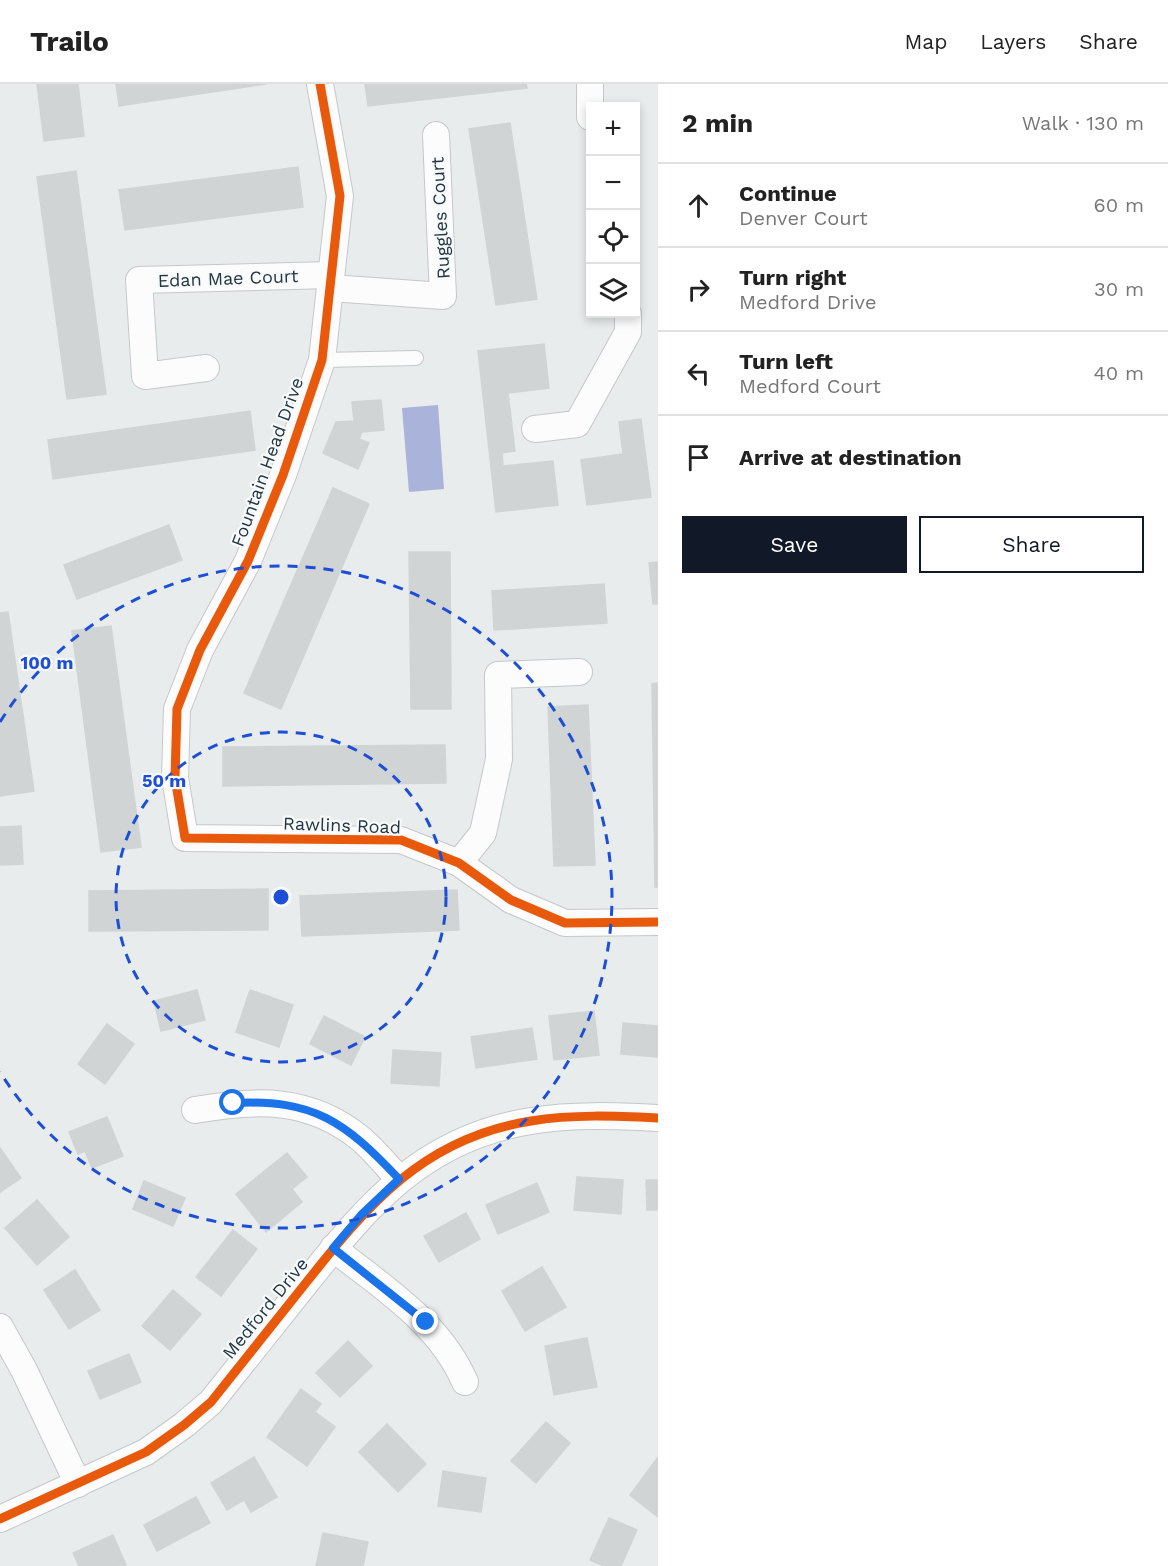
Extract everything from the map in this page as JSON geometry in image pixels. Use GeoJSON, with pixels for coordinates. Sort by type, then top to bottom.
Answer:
{"type":"FeatureCollection","features":[{"type":"Feature","properties":{"kind":"street","name":"Fountain Head Drive"},"geometry":{"type":"LineString","coordinates":[[185,838],[175,778],[177,709],[200,650],[248,561],[284,474],[322,360],[340,196],[320,84]]}},
{"type":"Feature","properties":{"kind":"street"},"geometry":{"type":"LineString","coordinates":[[590,84],[591,102]]}},
{"type":"Feature","properties":{"kind":"street","name":"Ruggles Court"},"geometry":{"type":"LineString","coordinates":[[331,281],[444,296],[436,135]]}},
{"type":"Feature","properties":{"kind":"street","name":"Edan Mae Court"},"geometry":{"type":"LineString","coordinates":[[207,368],[145,376],[139,280],[331,281]]}},
{"type":"Feature","properties":{"kind":"street"},"geometry":{"type":"LineString","coordinates":[[535,429],[577,424],[628,332],[628,318]]}},
{"type":"Feature","properties":{"kind":"street"},"geometry":{"type":"LineString","coordinates":[[459,863],[483,833],[499,759],[498,675],[579,672]]}},
{"type":"Feature","properties":{"kind":"street","name":"Rawlins Road"},"geometry":{"type":"LineString","coordinates":[[185,838],[401,840],[459,863],[511,900],[565,923],[658,922]]}},
{"type":"Feature","properties":{"kind":"street"},"geometry":{"type":"LineString","coordinates":[[195,1110],[261,1101],[310,1111],[340,1124],[362,1140],[399,1179]]}},
{"type":"Feature","properties":{"kind":"street","name":"Medford Drive"},"geometry":{"type":"LineString","coordinates":[[0,1519],[146,1452],[184,1425],[211,1402],[361,1215],[399,1179],[427,1160],[503,1128],[530,1121],[594,1116],[658,1118]]}},
{"type":"Feature","properties":{"kind":"street"},"geometry":{"type":"LineString","coordinates":[[333,1248],[426,1322],[444,1344],[465,1382]]}},
{"type":"Feature","properties":{"kind":"street"},"geometry":{"type":"LineString","coordinates":[[0,1327],[24,1370],[78,1484]]}},
{"type":"Feature","properties":{"kind":"lane"},"geometry":{"type":"LineString","coordinates":[[322,360],[416,358]]}},
{"type":"Feature","properties":{"kind":"water"},"geometry":{"type":"Polygon","coordinates":[[[438,405],[444,489],[409,492],[402,408],[438,405]]]}},
{"type":"Feature","properties":{"kind":"building"},"geometry":{"type":"Polygon","coordinates":[[[37,84],[78,84],[84,136],[44,141],[37,84]]]}},
{"type":"Feature","properties":{"kind":"building"},"geometry":{"type":"Polygon","coordinates":[[[116,84],[266,84],[119,106],[116,84]]]}},
{"type":"Feature","properties":{"kind":"building"},"geometry":{"type":"Polygon","coordinates":[[[365,84],[526,84],[527,88],[368,106],[365,84]]]}},
{"type":"Feature","properties":{"kind":"building"},"geometry":{"type":"Polygon","coordinates":[[[510,123],[537,299],[496,305],[469,129],[510,123]]]}},
{"type":"Feature","properties":{"kind":"building"},"geometry":{"type":"Polygon","coordinates":[[[298,167],[303,207],[125,230],[119,190],[298,167]]]}},
{"type":"Feature","properties":{"kind":"building"},"geometry":{"type":"Polygon","coordinates":[[[76,171],[106,394],[67,399],[37,177],[76,171]]]}},
{"type":"Feature","properties":{"kind":"building"},"geometry":{"type":"Polygon","coordinates":[[[544,344],[549,388],[508,393],[515,451],[502,453],[503,466],[553,461],[558,505],[496,512],[478,351],[544,344]]]}},
{"type":"Feature","properties":{"kind":"building"},"geometry":{"type":"Polygon","coordinates":[[[381,400],[384,430],[362,432],[359,439],[369,443],[358,469],[323,453],[336,422],[354,421],[352,402],[381,400]]]}},
{"type":"Feature","properties":{"kind":"building"},"geometry":{"type":"Polygon","coordinates":[[[250,411],[255,450],[53,479],[48,440],[250,411]]]}},
{"type":"Feature","properties":{"kind":"building"},"geometry":{"type":"Polygon","coordinates":[[[641,419],[651,497],[587,505],[581,460],[623,454],[619,422],[641,419]]]}},
{"type":"Feature","properties":{"kind":"building"},"geometry":{"type":"Polygon","coordinates":[[[333,488],[369,504],[281,709],[244,693],[333,488]]]}},
{"type":"Feature","properties":{"kind":"building"},"geometry":{"type":"Polygon","coordinates":[[[169,525],[182,560],[77,599],[64,565],[169,525]]]}},
{"type":"Feature","properties":{"kind":"building"},"geometry":{"type":"Polygon","coordinates":[[[409,552],[450,552],[451,709],[411,709],[409,552]]]}},
{"type":"Feature","properties":{"kind":"building"},"geometry":{"type":"Polygon","coordinates":[[[658,562],[658,604],[653,604],[649,563],[658,562]]]}},
{"type":"Feature","properties":{"kind":"building"},"geometry":{"type":"Polygon","coordinates":[[[604,584],[607,623],[494,630],[492,591],[604,584]]]}},
{"type":"Feature","properties":{"kind":"building"},"geometry":{"type":"Polygon","coordinates":[[[8,612],[34,791],[0,796],[0,613],[8,612]]]}},
{"type":"Feature","properties":{"kind":"building"},"geometry":{"type":"Polygon","coordinates":[[[111,626],[141,847],[101,852],[72,631],[111,626]]]}},
{"type":"Feature","properties":{"kind":"building"},"geometry":{"type":"Polygon","coordinates":[[[658,683],[658,887],[655,887],[652,684],[658,683]]]}},
{"type":"Feature","properties":{"kind":"building"},"geometry":{"type":"Polygon","coordinates":[[[588,705],[595,865],[554,866],[548,707],[588,705]]]}},
{"type":"Feature","properties":{"kind":"building"},"geometry":{"type":"Polygon","coordinates":[[[445,745],[446,783],[223,786],[223,747],[445,745]]]}},
{"type":"Feature","properties":{"kind":"building"},"geometry":{"type":"Polygon","coordinates":[[[21,826],[23,864],[0,865],[0,827],[21,826]]]}},
{"type":"Feature","properties":{"kind":"building"},"geometry":{"type":"Polygon","coordinates":[[[268,889],[268,930],[89,931],[89,891],[268,889]]]}},
{"type":"Feature","properties":{"kind":"building"},"geometry":{"type":"Polygon","coordinates":[[[457,890],[459,930],[302,936],[300,896],[457,890]]]}},
{"type":"Feature","properties":{"kind":"building"},"geometry":{"type":"Polygon","coordinates":[[[197,990],[205,1020],[161,1031],[154,1001],[197,990]]]}},
{"type":"Feature","properties":{"kind":"building"},"geometry":{"type":"Polygon","coordinates":[[[250,990],[293,1005],[279,1047],[236,1032],[250,990]]]}},
{"type":"Feature","properties":{"kind":"building"},"geometry":{"type":"Polygon","coordinates":[[[594,1011],[599,1055],[554,1060],[549,1016],[594,1011]]]}},
{"type":"Feature","properties":{"kind":"building"},"geometry":{"type":"Polygon","coordinates":[[[324,1016],[365,1037],[351,1065],[310,1044],[324,1016]]]}},
{"type":"Feature","properties":{"kind":"building"},"geometry":{"type":"Polygon","coordinates":[[[623,1023],[658,1026],[658,1057],[621,1054],[623,1023]]]}},
{"type":"Feature","properties":{"kind":"building"},"geometry":{"type":"Polygon","coordinates":[[[107,1024],[134,1044],[105,1084],[78,1064],[107,1024]]]}},
{"type":"Feature","properties":{"kind":"building"},"geometry":{"type":"Polygon","coordinates":[[[532,1028],[537,1059],[476,1068],[471,1037],[532,1028]]]}},
{"type":"Feature","properties":{"kind":"building"},"geometry":{"type":"Polygon","coordinates":[[[393,1050],[441,1053],[439,1086],[391,1083],[393,1050]]]}},
{"type":"Feature","properties":{"kind":"building"},"geometry":{"type":"Polygon","coordinates":[[[107,1117],[123,1156],[92,1168],[85,1151],[78,1154],[69,1132],[107,1117]]]}},
{"type":"Feature","properties":{"kind":"building"},"geometry":{"type":"Polygon","coordinates":[[[0,1148],[21,1178],[0,1192],[0,1148]]]}},
{"type":"Feature","properties":{"kind":"building"},"geometry":{"type":"Polygon","coordinates":[[[287,1153],[307,1177],[292,1189],[302,1202],[266,1232],[236,1194],[287,1153]]]}},
{"type":"Feature","properties":{"kind":"building"},"geometry":{"type":"Polygon","coordinates":[[[577,1177],[623,1180],[621,1214],[574,1210],[577,1177]]]}},
{"type":"Feature","properties":{"kind":"building"},"geometry":{"type":"Polygon","coordinates":[[[646,1180],[658,1180],[658,1210],[647,1210],[646,1180]]]}},
{"type":"Feature","properties":{"kind":"building"},"geometry":{"type":"Polygon","coordinates":[[[144,1181],[185,1198],[173,1226],[133,1209],[144,1181]]]}},
{"type":"Feature","properties":{"kind":"building"},"geometry":{"type":"Polygon","coordinates":[[[537,1183],[549,1212],[498,1234],[486,1205],[537,1183]]]}},
{"type":"Feature","properties":{"kind":"building"},"geometry":{"type":"Polygon","coordinates":[[[37,1200],[69,1237],[37,1265],[5,1228],[37,1200]]]}},
{"type":"Feature","properties":{"kind":"building"},"geometry":{"type":"Polygon","coordinates":[[[466,1213],[480,1239],[439,1262],[424,1236],[466,1213]]]}},
{"type":"Feature","properties":{"kind":"building"},"geometry":{"type":"Polygon","coordinates":[[[233,1230],[257,1249],[221,1296],[196,1277],[233,1230]]]}},
{"type":"Feature","properties":{"kind":"building"},"geometry":{"type":"Polygon","coordinates":[[[542,1267],[566,1307],[525,1331],[502,1291],[542,1267]]]}},
{"type":"Feature","properties":{"kind":"building"},"geometry":{"type":"Polygon","coordinates":[[[75,1270],[100,1310],[69,1329],[44,1290],[75,1270]]]}},
{"type":"Feature","properties":{"kind":"building"},"geometry":{"type":"Polygon","coordinates":[[[173,1290],[201,1314],[170,1350],[142,1326],[173,1290]]]}},
{"type":"Feature","properties":{"kind":"building"},"geometry":{"type":"Polygon","coordinates":[[[587,1338],[597,1387],[554,1395],[545,1346],[587,1338]]]}},
{"type":"Feature","properties":{"kind":"building"},"geometry":{"type":"Polygon","coordinates":[[[348,1341],[372,1366],[340,1397],[316,1373],[348,1341]]]}},
{"type":"Feature","properties":{"kind":"building"},"geometry":{"type":"Polygon","coordinates":[[[129,1354],[141,1382],[100,1399],[88,1371],[129,1354]]]}},
{"type":"Feature","properties":{"kind":"building"},"geometry":{"type":"Polygon","coordinates":[[[301,1389],[321,1404],[315,1412],[335,1427],[307,1466],[267,1437],[301,1389]]]}},
{"type":"Feature","properties":{"kind":"building"},"geometry":{"type":"Polygon","coordinates":[[[546,1422],[570,1443],[536,1483],[511,1461],[546,1422]]]}},
{"type":"Feature","properties":{"kind":"building"},"geometry":{"type":"Polygon","coordinates":[[[387,1424],[426,1464],[398,1492],[359,1452],[387,1424]]]}},
{"type":"Feature","properties":{"kind":"building"},"geometry":{"type":"Polygon","coordinates":[[[254,1457],[277,1497],[251,1512],[244,1500],[227,1510],[211,1483],[254,1457]]]}},
{"type":"Feature","properties":{"kind":"building"},"geometry":{"type":"Polygon","coordinates":[[[658,1457],[658,1517],[630,1495],[658,1457]]]}},
{"type":"Feature","properties":{"kind":"building"},"geometry":{"type":"Polygon","coordinates":[[[443,1471],[486,1478],[481,1512],[438,1506],[443,1471]]]}},
{"type":"Feature","properties":{"kind":"building"},"geometry":{"type":"Polygon","coordinates":[[[196,1497],[210,1523],[157,1551],[144,1525],[196,1497]]]}},
{"type":"Feature","properties":{"kind":"building"},"geometry":{"type":"Polygon","coordinates":[[[609,1518],[637,1530],[621,1566],[604,1566],[590,1560],[609,1518]]]}},
{"type":"Feature","properties":{"kind":"building"},"geometry":{"type":"Polygon","coordinates":[[[323,1533],[368,1542],[363,1566],[316,1566],[323,1533]]]}},
{"type":"Feature","properties":{"kind":"building"},"geometry":{"type":"Polygon","coordinates":[[[113,1535],[126,1565],[79,1566],[73,1553],[113,1535]]]}},
{"type":"Feature","properties":{"kind":"cycle path"},"geometry":{"type":"LineString","coordinates":[[320,84],[340,196],[322,360],[283,475],[248,561],[200,650],[177,709],[175,778],[185,838],[401,840],[459,863],[511,900],[565,923],[658,922]]}},
{"type":"Feature","properties":{"kind":"cycle path"},"geometry":{"type":"LineString","coordinates":[[0,1519],[146,1452],[184,1425],[211,1402],[352,1228],[401,1179],[429,1159],[459,1143],[493,1130],[531,1121],[579,1116],[658,1118]]}},
{"type":"Feature","properties":{"kind":"route"},"geometry":{"type":"LineString","coordinates":[[233,1103],[261,1101],[293,1106],[340,1124],[362,1140],[399,1179],[376,1199],[333,1248],[426,1322]]}}]}
